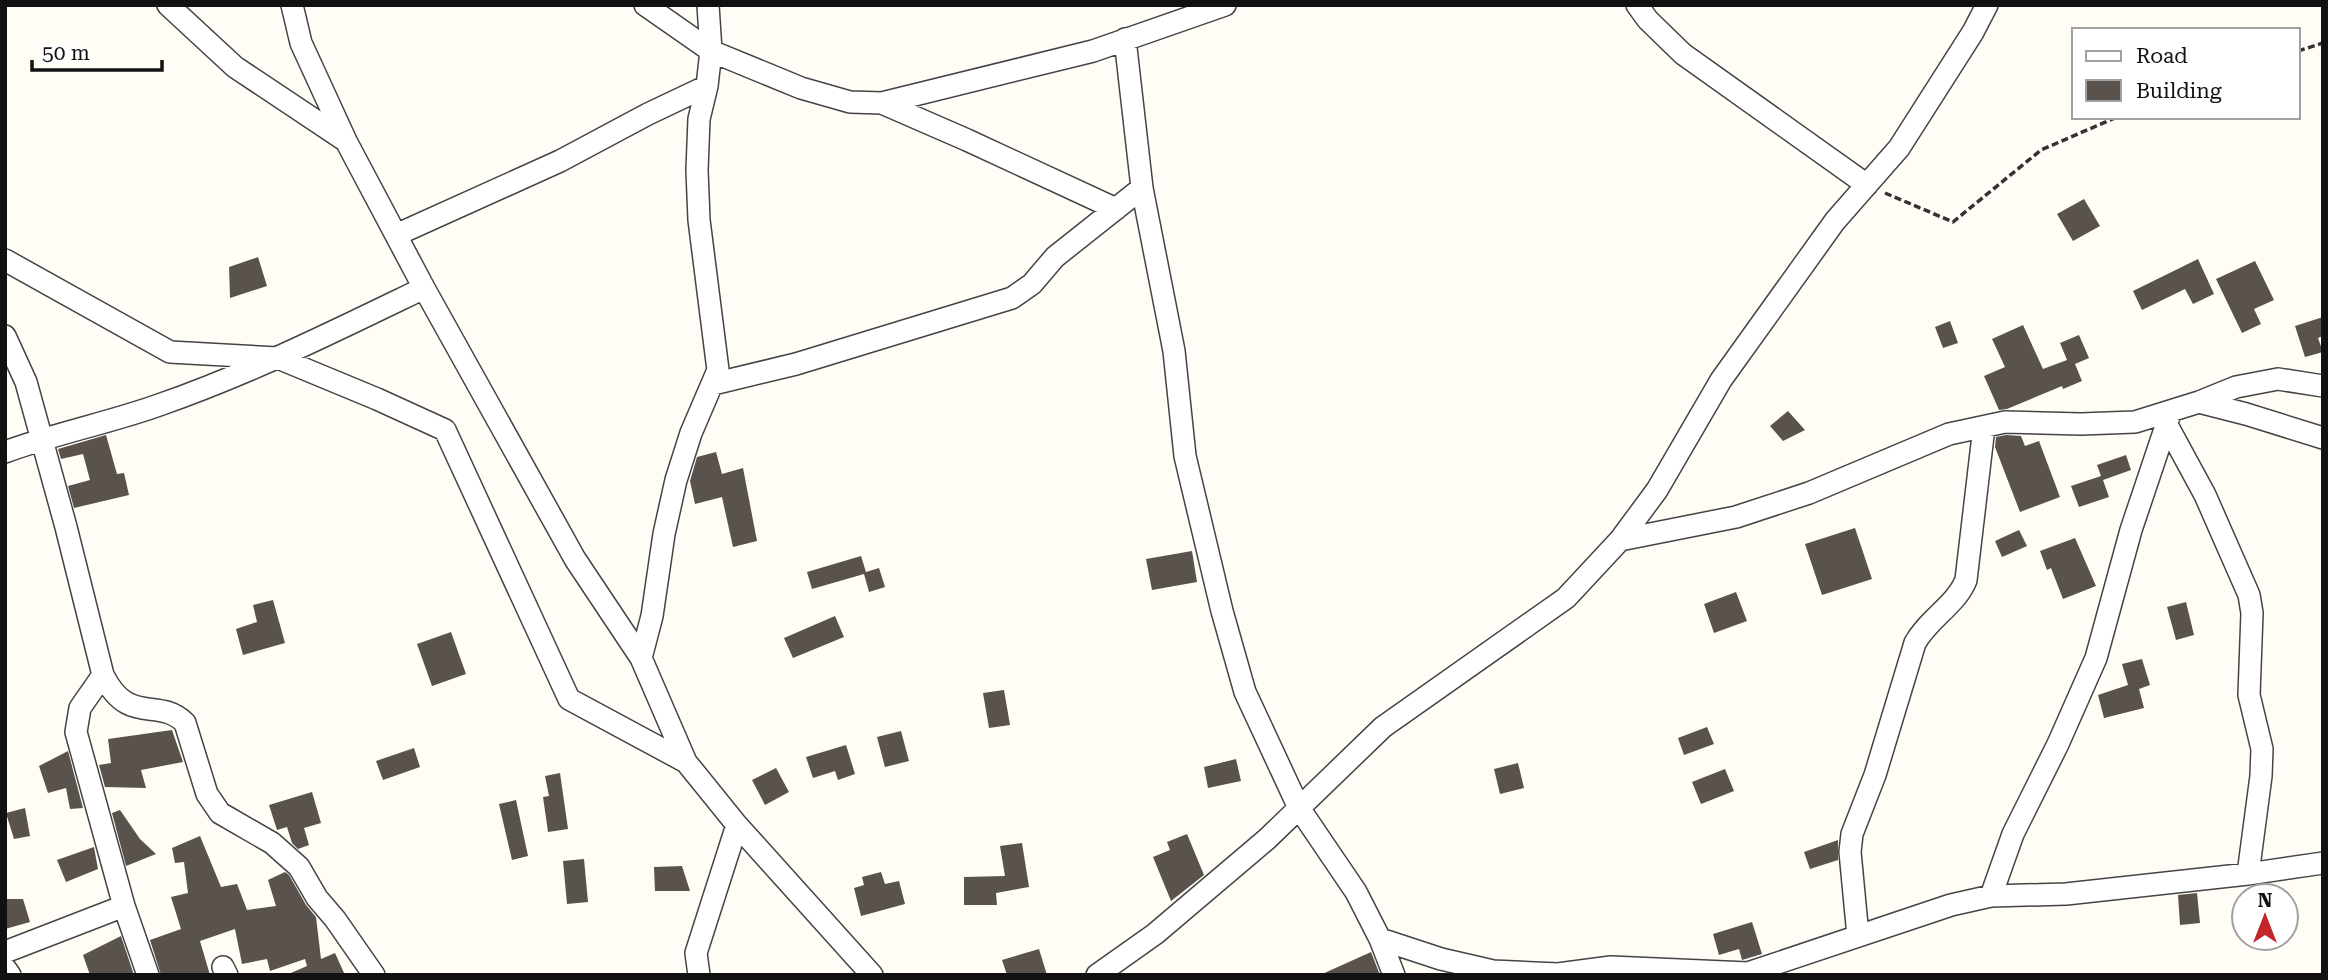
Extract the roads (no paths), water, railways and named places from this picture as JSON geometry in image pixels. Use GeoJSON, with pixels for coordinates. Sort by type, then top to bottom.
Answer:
{"type":"FeatureCollection","features":[{"type":"Feature","properties":{"kind":"street"},"geometry":{"type":"LineString","coordinates":[[168,5],[235,68],[346,141]]}},
{"type":"Feature","properties":{"kind":"street"},"geometry":{"type":"LineString","coordinates":[[292,5],[301,43],[346,141],[424,288],[575,559],[641,658],[686,762],[737,825],[872,975]]}},
{"type":"Feature","properties":{"kind":"street"},"geometry":{"type":"LineString","coordinates":[[645,5],[711,51],[826,96],[850,102],[882,103],[1093,51],[1225,5]]}},
{"type":"Feature","properties":{"kind":"street"},"geometry":{"type":"LineString","coordinates":[[641,658],[652,616],[664,534],[676,480],[691,433],[718,370],[699,220],[697,170],[699,119],[707,86],[711,51],[708,5]]}},
{"type":"Feature","properties":{"kind":"street"},"geometry":{"type":"LineString","coordinates":[[1637,5],[1648,20],[1683,54],[1867,185]]}},
{"type":"Feature","properties":{"kind":"street"},"geometry":{"type":"LineString","coordinates":[[1097,975],[1155,934],[1267,839],[1384,727],[1566,598],[1620,540],[1657,490],[1721,380],[1835,221],[1899,148],[1973,32],[1987,5]]}},
{"type":"Feature","properties":{"kind":"street"},"geometry":{"type":"LineString","coordinates":[[1125,38],[1142,188],[1174,351],[1185,456],[1222,611],[1245,692],[1299,808],[1356,892],[1380,939],[1394,975]]}},
{"type":"Feature","properties":{"kind":"street"},"geometry":{"type":"LineString","coordinates":[[396,235],[560,161],[707,86]]}},
{"type":"Feature","properties":{"kind":"street"},"geometry":{"type":"LineString","coordinates":[[882,103],[1116,209]]}},
{"type":"Feature","properties":{"kind":"street"},"geometry":{"type":"LineString","coordinates":[[713,384],[796,364],[1012,298],[1032,284],[1055,257],[1142,188]]}},
{"type":"Feature","properties":{"kind":"street"},"geometry":{"type":"LineString","coordinates":[[5,260],[170,352],[278,358],[445,430],[569,699],[686,762]]}},
{"type":"Feature","properties":{"kind":"street"},"geometry":{"type":"LineString","coordinates":[[5,452],[158,405],[278,358],[424,288]]}},
{"type":"Feature","properties":{"kind":"street"},"geometry":{"type":"LineString","coordinates":[[5,337],[26,383],[103,675],[112,693],[131,707],[177,716],[185,723],[207,794],[220,813],[272,843],[299,867],[317,898],[374,975]]}},
{"type":"Feature","properties":{"kind":"street"},"geometry":{"type":"LineString","coordinates":[[1620,540],[1736,517],[1809,493],[1949,433],[2005,422],[2081,424],[2169,418],[2236,387],[2278,379],[2323,386]]}},
{"type":"Feature","properties":{"kind":"street"},"geometry":{"type":"LineString","coordinates":[[2199,402],[2323,438]]}},
{"type":"Feature","properties":{"kind":"street"},"geometry":{"type":"LineString","coordinates":[[2169,418],[2249,595],[2252,613],[2249,695],[2262,749],[2248,874]]}},
{"type":"Feature","properties":{"kind":"street"},"geometry":{"type":"LineString","coordinates":[[1991,896],[2013,834],[2058,744],[2096,658],[2131,530],[2169,418]]}},
{"type":"Feature","properties":{"kind":"street"},"geometry":{"type":"LineString","coordinates":[[1858,936],[1850,852],[1852,834],[1875,775],[1915,643],[1921,632],[1962,590],[1966,580],[1984,427]]}},
{"type":"Feature","properties":{"kind":"street"},"geometry":{"type":"LineString","coordinates":[[103,675],[80,708],[76,733],[124,906],[148,975]]}},
{"type":"Feature","properties":{"kind":"street"},"geometry":{"type":"LineString","coordinates":[[699,975],[696,953],[737,825]]}},
{"type":"Feature","properties":{"kind":"street"},"geometry":{"type":"LineString","coordinates":[[1380,939],[1493,971],[1558,975],[1611,967],[1748,973],[1951,905],[1991,896],[2066,894],[2323,863]]}},
{"type":"Feature","properties":{"kind":"street"},"geometry":{"type":"LineString","coordinates":[[5,952],[124,906]]}},
{"type":"Feature","properties":{"kind":"street"},"geometry":{"type":"LineString","coordinates":[[5,968],[10,975]]}}]}
